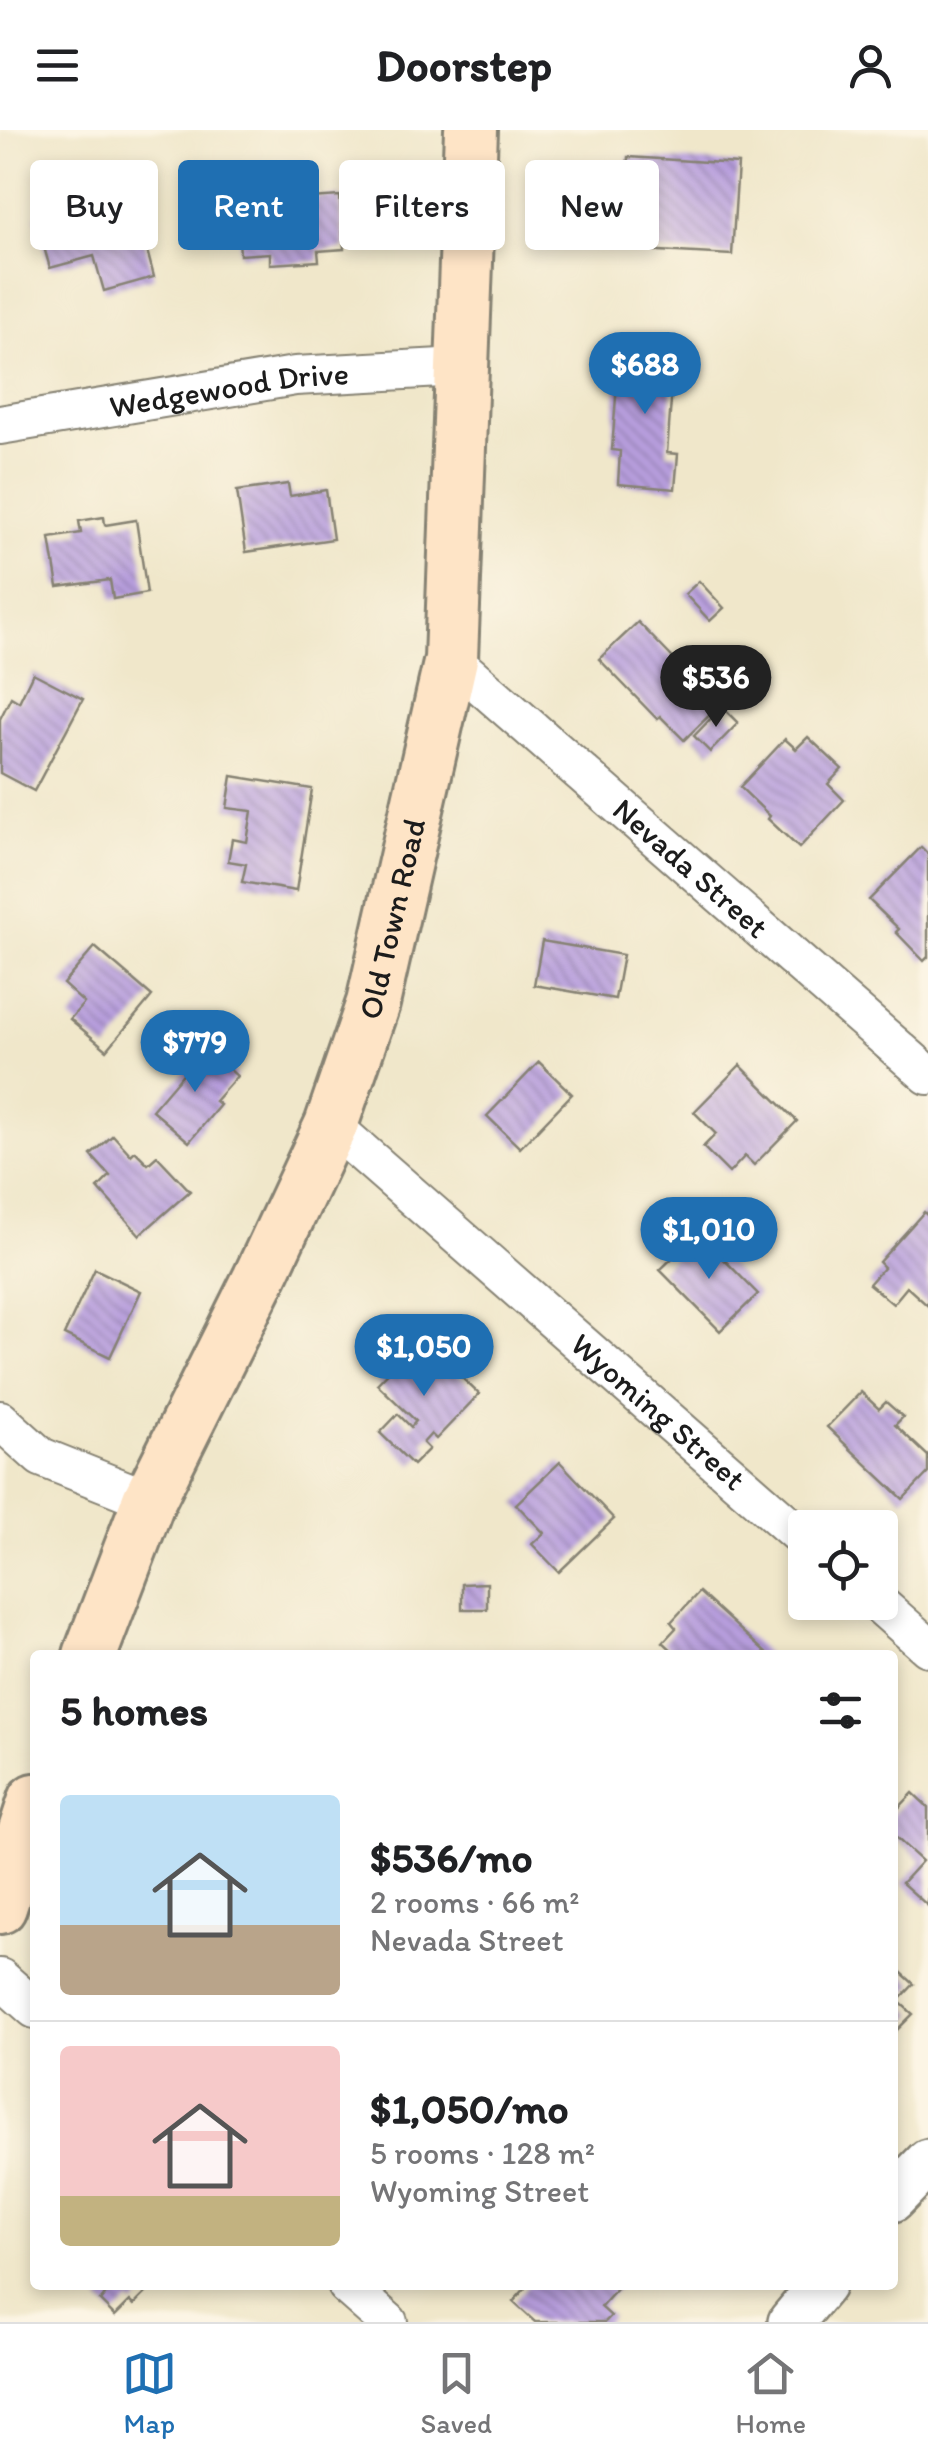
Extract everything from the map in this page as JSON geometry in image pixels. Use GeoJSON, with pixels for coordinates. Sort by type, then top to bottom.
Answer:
{"type":"FeatureCollection","features":[{"type":"Feature","properties":{"kind":"main road","name":"Old Town Road"},"geometry":{"type":"LineString","coordinates":[[92,1650],[149,1500],[331,1125],[373,1003],[451,659],[471,130]]}},
{"type":"Feature","properties":{"kind":"main road"},"geometry":{"type":"LineString","coordinates":[[0,1907],[30,1815]]}},
{"type":"Feature","properties":{"kind":"street","name":"Wedgewood Drive"},"geometry":{"type":"LineString","coordinates":[[0,424],[295,376],[460,367]]}},
{"type":"Feature","properties":{"kind":"street","name":"Nevada Street"},"geometry":{"type":"LineString","coordinates":[[451,659],[928,1075]]}},
{"type":"Feature","properties":{"kind":"street","name":"Wyoming Street"},"geometry":{"type":"LineString","coordinates":[[331,1125],[788,1525]]}},
{"type":"Feature","properties":{"kind":"street"},"geometry":{"type":"LineString","coordinates":[[0,1420],[41,1457],[149,1500]]}},
{"type":"Feature","properties":{"kind":"street"},"geometry":{"type":"LineString","coordinates":[[897,1620],[928,1647]]}},
{"type":"Feature","properties":{"kind":"street"},"geometry":{"type":"LineString","coordinates":[[0,1978],[30,2005]]}},
{"type":"Feature","properties":{"kind":"street"},"geometry":{"type":"LineString","coordinates":[[352,2290],[388,2322]]}},
{"type":"Feature","properties":{"kind":"street"},"geometry":{"type":"LineString","coordinates":[[792,2322],[818,2290]]}},
{"type":"Feature","properties":{"kind":"building"},"geometry":{"type":"Polygon","coordinates":[[[628,157],[738,164],[732,255],[641,250],[659,250],[659,160],[628,160],[628,157]]]}},
{"type":"Feature","properties":{"kind":"building"},"geometry":{"type":"Polygon","coordinates":[[[339,196],[339,249],[318,251],[319,261],[270,264],[270,253],[240,255],[240,250],[319,250],[319,197],[339,196]]]}},
{"type":"Feature","properties":{"kind":"building"},"geometry":{"type":"Polygon","coordinates":[[[45,250],[147,250],[154,277],[104,291],[94,256],[50,268],[45,250]]]}},
{"type":"Feature","properties":{"kind":"building"},"geometry":{"type":"Polygon","coordinates":[[[620,344],[675,348],[667,453],[678,454],[675,489],[618,484],[620,451],[612,450],[620,344]]]}},
{"type":"Feature","properties":{"kind":"building"},"geometry":{"type":"Polygon","coordinates":[[[288,484],[290,496],[326,490],[333,539],[246,552],[237,491],[288,484]]]}},
{"type":"Feature","properties":{"kind":"building"},"geometry":{"type":"Polygon","coordinates":[[[104,517],[105,525],[136,520],[147,593],[113,599],[110,580],[58,587],[50,538],[81,533],[79,521],[104,517]]]}},
{"type":"Feature","properties":{"kind":"building"},"geometry":{"type":"Polygon","coordinates":[[[699,581],[724,608],[710,621],[685,594],[699,581]]]}},
{"type":"Feature","properties":{"kind":"building"},"geometry":{"type":"Polygon","coordinates":[[[638,622],[719,706],[684,740],[660,716],[657,719],[599,659],[638,622]]]}},
{"type":"Feature","properties":{"kind":"building"},"geometry":{"type":"Polygon","coordinates":[[[33,673],[83,699],[34,791],[0,773],[0,719],[11,697],[19,702],[33,673]]]}},
{"type":"Feature","properties":{"kind":"building"},"geometry":{"type":"Polygon","coordinates":[[[722,707],[738,723],[710,752],[694,736],[722,707]]]}},
{"type":"Feature","properties":{"kind":"building"},"geometry":{"type":"Polygon","coordinates":[[[808,737],[842,769],[828,784],[844,800],[799,848],[740,787],[785,739],[796,749],[808,737]]]}},
{"type":"Feature","properties":{"kind":"building"},"geometry":{"type":"Polygon","coordinates":[[[232,776],[312,789],[296,891],[242,882],[246,864],[228,861],[232,839],[247,842],[252,811],[227,808],[232,776]]]}},
{"type":"Feature","properties":{"kind":"building"},"geometry":{"type":"Polygon","coordinates":[[[921,847],[928,854],[928,957],[924,961],[869,900],[921,847]]]}},
{"type":"Feature","properties":{"kind":"building"},"geometry":{"type":"Polygon","coordinates":[[[542,941],[623,955],[615,999],[534,985],[542,941]]]}},
{"type":"Feature","properties":{"kind":"building"},"geometry":{"type":"Polygon","coordinates":[[[95,947],[152,996],[107,1050],[70,1019],[84,1003],[63,984],[95,947]]]}},
{"type":"Feature","properties":{"kind":"building"},"geometry":{"type":"Polygon","coordinates":[[[205,1048],[237,1076],[215,1101],[220,1105],[189,1142],[152,1110],[205,1048]]]}},
{"type":"Feature","properties":{"kind":"building"},"geometry":{"type":"Polygon","coordinates":[[[539,1062],[572,1094],[520,1148],[487,1116],[539,1062]]]}},
{"type":"Feature","properties":{"kind":"building"},"geometry":{"type":"Polygon","coordinates":[[[740,1065],[797,1121],[754,1165],[745,1156],[729,1173],[703,1147],[716,1134],[694,1112],[740,1065]]]}},
{"type":"Feature","properties":{"kind":"building"},"geometry":{"type":"Polygon","coordinates":[[[113,1135],[131,1155],[135,1151],[148,1164],[157,1156],[190,1191],[140,1235],[98,1188],[110,1176],[91,1155],[113,1135]]]}},
{"type":"Feature","properties":{"kind":"building"},"geometry":{"type":"Polygon","coordinates":[[[924,1212],[928,1216],[928,1306],[907,1287],[893,1304],[869,1284],[884,1267],[879,1262],[924,1212]]]}},
{"type":"Feature","properties":{"kind":"building"},"geometry":{"type":"Polygon","coordinates":[[[698,1233],[758,1294],[720,1331],[660,1270],[698,1233]]]}},
{"type":"Feature","properties":{"kind":"building"},"geometry":{"type":"Polygon","coordinates":[[[95,1269],[141,1291],[110,1357],[64,1335],[95,1269]]]}},
{"type":"Feature","properties":{"kind":"building"},"geometry":{"type":"Polygon","coordinates":[[[421,1339],[479,1394],[436,1439],[431,1434],[423,1443],[429,1449],[413,1465],[380,1433],[398,1414],[411,1427],[416,1421],[377,1384],[421,1339]]]}},
{"type":"Feature","properties":{"kind":"building"},"geometry":{"type":"Polygon","coordinates":[[[861,1392],[879,1409],[886,1402],[903,1417],[895,1425],[928,1456],[928,1473],[903,1499],[827,1427],[861,1392]]]}},
{"type":"Feature","properties":{"kind":"building"},"geometry":{"type":"Polygon","coordinates":[[[560,1462],[614,1519],[559,1572],[532,1544],[544,1533],[516,1504],[560,1462]]]}},
{"type":"Feature","properties":{"kind":"building"},"geometry":{"type":"Polygon","coordinates":[[[487,1583],[487,1609],[462,1609],[462,1584],[487,1583]]]}},
{"type":"Feature","properties":{"kind":"building"},"geometry":{"type":"Polygon","coordinates":[[[699,1592],[763,1650],[672,1650],[663,1642],[676,1628],[671,1622],[699,1592]]]}},
{"type":"Feature","properties":{"kind":"building"},"geometry":{"type":"Polygon","coordinates":[[[913,1793],[928,1807],[928,1906],[902,1883],[922,1861],[898,1839],[898,1809],[913,1793]]]}},
{"type":"Feature","properties":{"kind":"building"},"geometry":{"type":"Polygon","coordinates":[[[898,1969],[914,1984],[898,2001],[898,1969]]]}},
{"type":"Feature","properties":{"kind":"building"},"geometry":{"type":"Polygon","coordinates":[[[898,2001],[913,2014],[898,2029],[898,2001]]]}},
{"type":"Feature","properties":{"kind":"building"},"geometry":{"type":"Polygon","coordinates":[[[100,2290],[149,2290],[115,2316],[100,2301],[105,2295],[100,2290]]]}},
{"type":"Feature","properties":{"kind":"building"},"geometry":{"type":"Polygon","coordinates":[[[524,2290],[616,2290],[601,2307],[611,2316],[605,2322],[535,2322],[513,2302],[524,2290]]]}}]}
